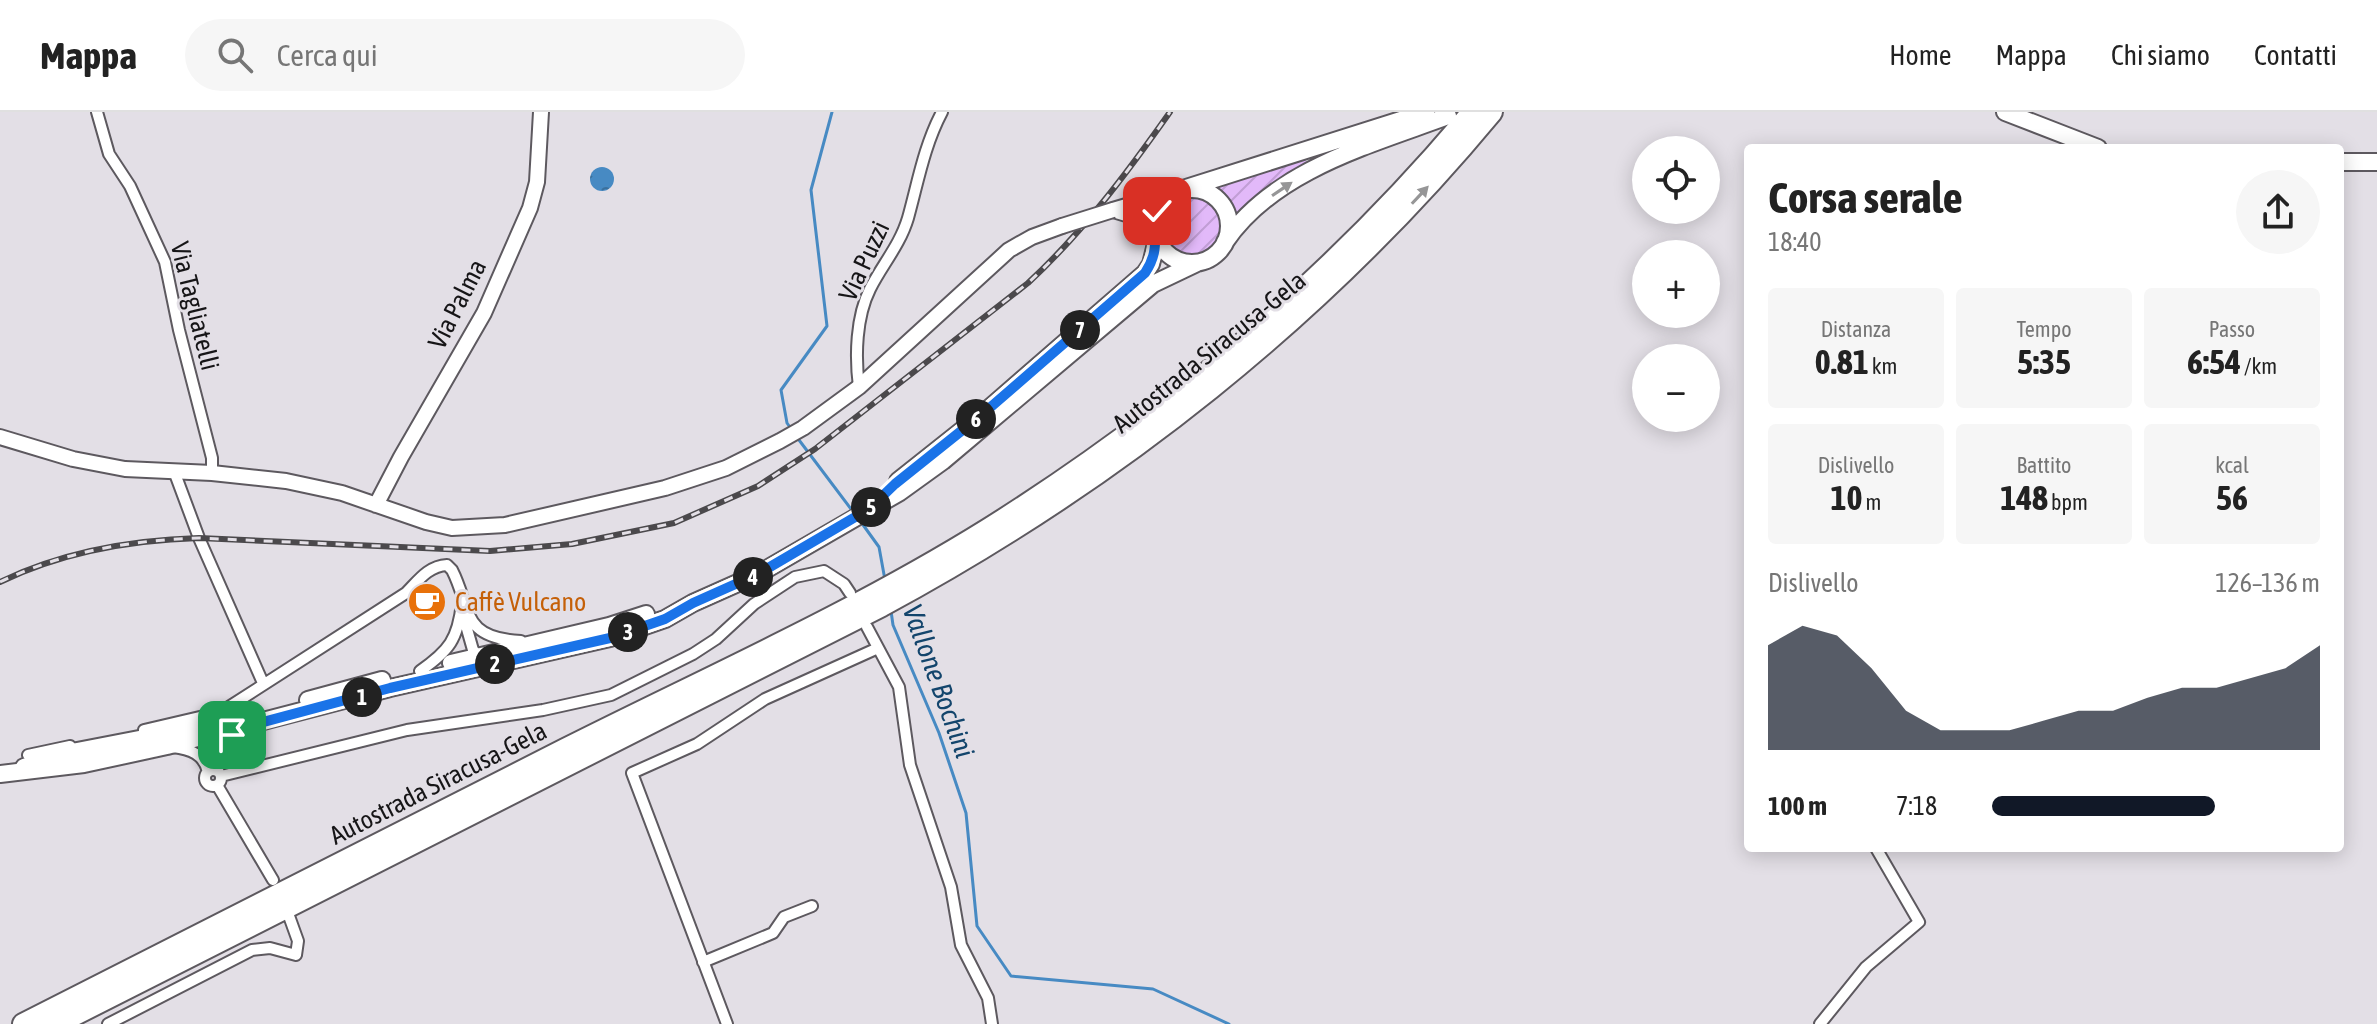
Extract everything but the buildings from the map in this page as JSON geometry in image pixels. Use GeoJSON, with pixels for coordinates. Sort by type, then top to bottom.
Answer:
{"type":"FeatureCollection","features":[{"type":"Feature","properties":{"kind":"highway","name":"Autostrada Siracusa-Gela"},"geometry":{"type":"LineString","coordinates":[[916,579],[1074,473],[1194,384],[1316,279],[1472,112]]}},
{"type":"Feature","properties":{"kind":"highway","name":"Autostrada Siracusa-Gela"},"geometry":{"type":"LineString","coordinates":[[916,579],[1083,485],[1191,406],[1327,290],[1424,191],[1492,112]]}},
{"type":"Feature","properties":{"kind":"highway"},"geometry":{"type":"LineString","coordinates":[[879,599],[916,579]]}},
{"type":"Feature","properties":{"kind":"highway","name":"Autostrada Siracusa-Gela"},"geometry":{"type":"LineString","coordinates":[[23,1024],[277,893],[879,599]]}},
{"type":"Feature","properties":{"kind":"highway","name":"Autostrada Siracusa-Gela"},"geometry":{"type":"LineString","coordinates":[[57,1024],[879,599]]}},
{"type":"Feature","properties":{"kind":"main road","name":"Via Palma"},"geometry":{"type":"LineString","coordinates":[[376,505],[484,313],[530,208],[537,182],[541,112]]}},
{"type":"Feature","properties":{"kind":"main road"},"geometry":{"type":"LineString","coordinates":[[0,437],[73,459],[125,469],[212,473],[286,481],[342,493],[452,528],[505,525],[665,488],[726,468],[780,441],[859,387],[1009,250],[1032,237],[1426,112]]}},
{"type":"Feature","properties":{"kind":"main road"},"geometry":{"type":"LineString","coordinates":[[2005,112],[2088,144]]}},
{"type":"Feature","properties":{"kind":"main road"},"geometry":{"type":"LineString","coordinates":[[4,773],[77,751],[241,728],[480,664],[610,638],[665,619],[758,574],[900,492],[943,461],[1153,284],[1214,256],[1236,227],[1260,204],[1311,170],[1448,116]]}},
{"type":"Feature","properties":{"kind":"main road"},"geometry":{"type":"LineString","coordinates":[[2344,162],[2377,162]]}},
{"type":"Feature","properties":{"kind":"main road"},"geometry":{"type":"LineString","coordinates":[[869,509],[1145,273],[1151,264],[1157,239],[1154,224],[1157,211],[1164,200],[1179,191],[1202,190],[1210,193],[1223,206],[1229,224],[1225,242]]}},
{"type":"Feature","properties":{"kind":"main road"},"geometry":{"type":"LineString","coordinates":[[1113,210],[1136,217],[1169,255],[1197,263]]}},
{"type":"Feature","properties":{"kind":"main road"},"geometry":{"type":"LineString","coordinates":[[4,773],[58,769],[167,746],[202,732],[420,671],[480,664],[539,642],[693,603]]}},
{"type":"Feature","properties":{"kind":"street","name":"Via Tagliatelli"},"geometry":{"type":"LineString","coordinates":[[97,112],[109,154],[130,186],[165,262],[212,458],[212,473]]}},
{"type":"Feature","properties":{"kind":"street","name":"Via Puzzi"},"geometry":{"type":"LineString","coordinates":[[859,387],[857,370],[864,304],[870,287],[900,238],[915,184],[942,112]]}},
{"type":"Feature","properties":{"kind":"street"},"geometry":{"type":"LineString","coordinates":[[174,471],[199,538],[263,683]]}},
{"type":"Feature","properties":{"kind":"street"},"geometry":{"type":"LineString","coordinates":[[28,755],[221,712],[406,593],[438,565],[447,565],[452,570],[479,648],[480,664]]}},
{"type":"Feature","properties":{"kind":"street"},"geometry":{"type":"LineString","coordinates":[[214,773],[407,730],[543,710],[611,695],[693,654],[716,639],[754,604],[795,577],[824,571],[844,584],[850,593]]}},
{"type":"Feature","properties":{"kind":"street"},"geometry":{"type":"LineString","coordinates":[[463,608],[472,622],[495,637],[508,641],[539,642]]}},
{"type":"Feature","properties":{"kind":"street"},"geometry":{"type":"LineString","coordinates":[[420,671],[444,654],[452,643],[463,608]]}},
{"type":"Feature","properties":{"kind":"street"},"geometry":{"type":"LineString","coordinates":[[867,627],[899,687],[910,765],[951,887],[961,945],[988,998],[992,1024]]}},
{"type":"Feature","properties":{"kind":"street"},"geometry":{"type":"LineString","coordinates":[[727,1024],[632,773],[697,744],[765,699],[878,648]]}},
{"type":"Feature","properties":{"kind":"street"},"geometry":{"type":"LineString","coordinates":[[214,773],[220,749],[226,739],[241,728]]}},
{"type":"Feature","properties":{"kind":"street"},"geometry":{"type":"LineString","coordinates":[[202,732],[214,773],[273,880]]}},
{"type":"Feature","properties":{"kind":"street"},"geometry":{"type":"LineString","coordinates":[[167,746],[190,750],[214,773]]}},
{"type":"Feature","properties":{"kind":"street"},"geometry":{"type":"LineString","coordinates":[[1820,1024],[1866,967],[1919,922],[1878,852]]}},
{"type":"Feature","properties":{"kind":"street"},"geometry":{"type":"LineString","coordinates":[[703,962],[773,933],[784,917],[812,906]]}},
{"type":"Feature","properties":{"kind":"street"},"geometry":{"type":"LineString","coordinates":[[108,1024],[252,950],[270,948],[296,955],[298,941],[289,916]]}},
{"type":"Feature","properties":{"kind":"shaded area"},"geometry":{"type":"Polygon","coordinates":[[[1306,160],[1306,165],[1234,220],[1227,202],[1212,188],[1306,160]]]}},
{"type":"Feature","properties":{"kind":"shaded area"},"geometry":{"type":"Polygon","coordinates":[[[1191,195],[1203,197],[1213,204],[1220,214],[1220,238],[1213,248],[1203,255],[1191,257],[1179,255],[1169,248],[1162,238],[1160,226],[1162,214],[1169,204],[1179,197],[1191,195]]]}},
{"type":"Feature","properties":{"kind":"water"},"geometry":{"type":"Polygon","coordinates":[[[602,167],[611,170],[614,179],[611,188],[602,191],[593,188],[590,179],[593,170],[602,167]]]}},
{"type":"Feature","properties":{"kind":"waterway","name":"Vallone Bochini"},"geometry":{"type":"LineString","coordinates":[[792,430],[787,423],[781,390],[827,326],[811,190],[832,112]]}},
{"type":"Feature","properties":{"kind":"waterway","name":"Vallone Bochini"},"geometry":{"type":"LineString","coordinates":[[796,436],[854,513]]}},
{"type":"Feature","properties":{"kind":"waterway","name":"Vallone Bochini"},"geometry":{"type":"LineString","coordinates":[[861,522],[879,547],[885,580]]}},
{"type":"Feature","properties":{"kind":"waterway","name":"Vallone Bochini"},"geometry":{"type":"LineString","coordinates":[[891,611],[893,625],[939,733],[966,813],[977,926],[1011,976],[1153,989],[1229,1024]]}},
{"type":"Feature","properties":{"kind":"railway"},"geometry":{"type":"LineString","coordinates":[[0,582],[72,555],[173,539],[490,551],[572,544],[674,523],[758,486],[815,449],[1028,283],[1104,201],[1170,112]]}},
{"type":"Feature","properties":{"kind":"place","name":"Caffè Vulcano"},"geometry":{"type":"Point","coordinates":[427,602]}},
{"type":"Feature","properties":{"kind":"route"},"geometry":{"type":"LineString","coordinates":[[232,735],[241,728],[390,688],[610,638],[665,619],[758,574],[869,509],[1145,273],[1151,264],[1157,240],[1154,224],[1157,211]]}}]}
